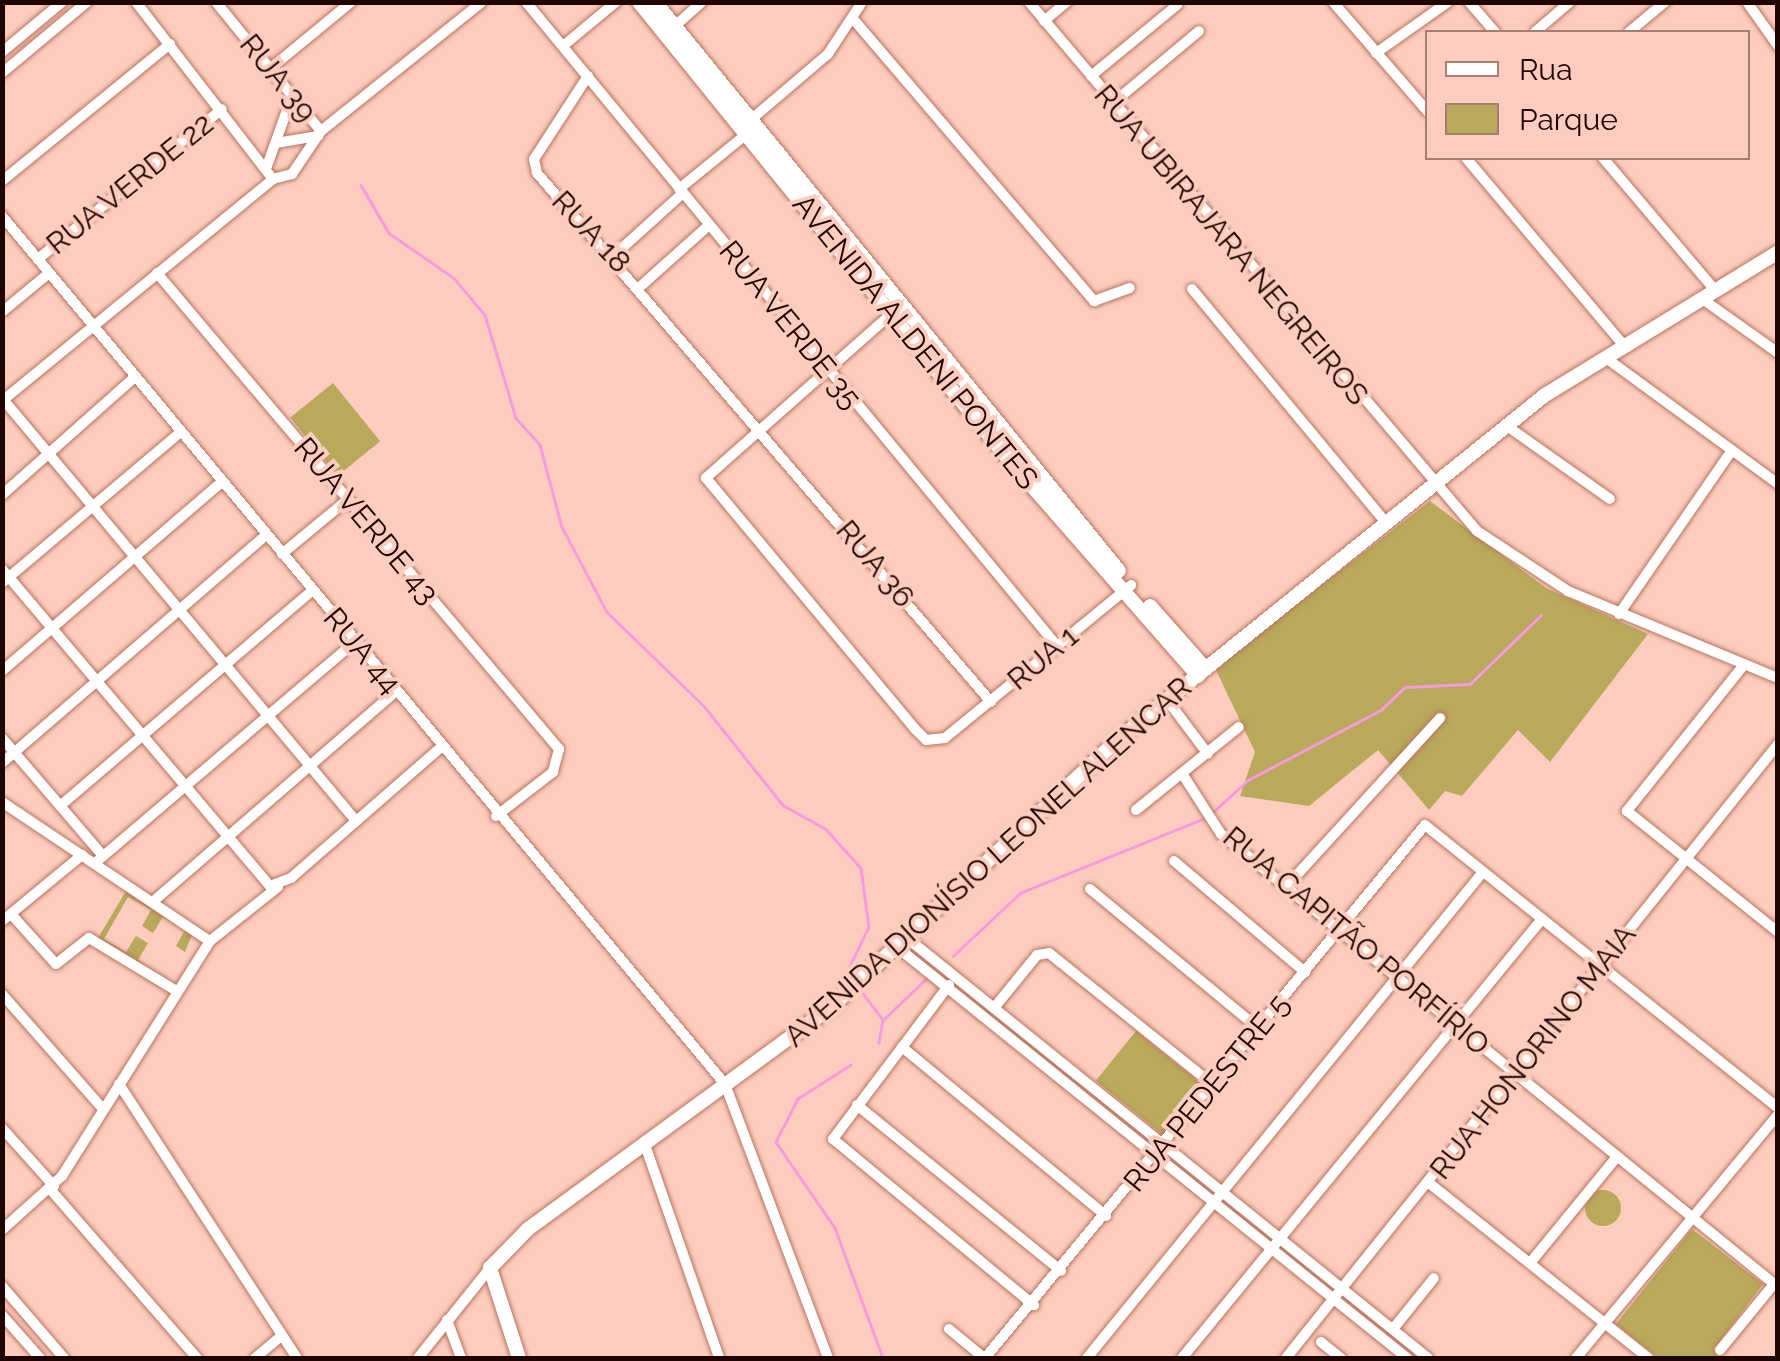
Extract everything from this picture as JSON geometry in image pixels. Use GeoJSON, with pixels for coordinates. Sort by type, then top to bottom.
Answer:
{"type":"FeatureCollection","features":[{"type":"Feature","properties":{"kind":"main road","name":"AVENIDA ALDENI PONTES"},"geometry":{"type":"LineString","coordinates":[[638,2],[748,127],[1128,588]]}},
{"type":"Feature","properties":{"kind":"main road","name":"AVENIDA ALDENI PONTES"},"geometry":{"type":"LineString","coordinates":[[655,2],[890,315],[1202,672]]}},
{"type":"Feature","properties":{"kind":"main road","name":"AVENIDA DIONÍSIO LEONEL ALENCAR"},"geometry":{"type":"LineString","coordinates":[[490,1268],[902,942],[1202,672],[1507,426],[1606,358],[1778,252]]}},
{"type":"Feature","properties":{"kind":"main road"},"geometry":{"type":"LineString","coordinates":[[490,1268],[519,1358]]}},
{"type":"Feature","properties":{"kind":"street"},"geometry":{"type":"LineString","coordinates":[[2,52],[62,2]]}},
{"type":"Feature","properties":{"kind":"street"},"geometry":{"type":"LineString","coordinates":[[2,73],[87,2]]}},
{"type":"Feature","properties":{"kind":"street"},"geometry":{"type":"LineString","coordinates":[[136,2],[267,166],[273,179]]}},
{"type":"Feature","properties":{"kind":"street"},"geometry":{"type":"LineString","coordinates":[[271,68],[351,2]]}},
{"type":"Feature","properties":{"kind":"street","name":"RUA 39"},"geometry":{"type":"LineString","coordinates":[[220,4],[320,134],[482,2]]}},
{"type":"Feature","properties":{"kind":"street","name":"RUA VERDE 35"},"geometry":{"type":"LineString","coordinates":[[526,2],[1056,646]]}},
{"type":"Feature","properties":{"kind":"street"},"geometry":{"type":"LineString","coordinates":[[563,46],[616,2]]}},
{"type":"Feature","properties":{"kind":"street"},"geometry":{"type":"LineString","coordinates":[[674,26],[702,2]]}},
{"type":"Feature","properties":{"kind":"street"},"geometry":{"type":"LineString","coordinates":[[612,258],[854,20],[862,2]]}},
{"type":"Feature","properties":{"kind":"street","name":"RUA UBIRAJARA NEGREIROS"},"geometry":{"type":"LineString","coordinates":[[1029,2],[1434,487],[1517,563],[1619,614],[1778,678]]}},
{"type":"Feature","properties":{"kind":"street"},"geometry":{"type":"LineString","coordinates":[[1044,21],[1067,2]]}},
{"type":"Feature","properties":{"kind":"street"},"geometry":{"type":"LineString","coordinates":[[1333,2],[1425,109]]}},
{"type":"Feature","properties":{"kind":"street"},"geometry":{"type":"LineString","coordinates":[[1376,53],[1448,2]]}},
{"type":"Feature","properties":{"kind":"street"},"geometry":{"type":"LineString","coordinates":[[1537,30],[1570,2]]}},
{"type":"Feature","properties":{"kind":"street"},"geometry":{"type":"LineString","coordinates":[[1642,2],[1652,14]]}},
{"type":"Feature","properties":{"kind":"street"},"geometry":{"type":"LineString","coordinates":[[1632,30],[1665,2]]}},
{"type":"Feature","properties":{"kind":"street"},"geometry":{"type":"LineString","coordinates":[[1747,2],[1778,46]]}},
{"type":"Feature","properties":{"kind":"street"},"geometry":{"type":"LineString","coordinates":[[1470,3],[1493,30]]}},
{"type":"Feature","properties":{"kind":"street"},"geometry":{"type":"LineString","coordinates":[[1090,76],[1177,5]]}},
{"type":"Feature","properties":{"kind":"street"},"geometry":{"type":"LineString","coordinates":[[854,20],[1094,301],[1130,288]]}},
{"type":"Feature","properties":{"kind":"street"},"geometry":{"type":"LineString","coordinates":[[1112,103],[1199,30]]}},
{"type":"Feature","properties":{"kind":"street"},"geometry":{"type":"LineString","coordinates":[[2,181],[170,44]]}},
{"type":"Feature","properties":{"kind":"street","name":"RUA 18"},"geometry":{"type":"LineString","coordinates":[[588,76],[534,164],[612,258],[642,285],[758,425]]}},
{"type":"Feature","properties":{"kind":"street"},"geometry":{"type":"LineString","coordinates":[[267,166],[292,96]]}},
{"type":"Feature","properties":{"kind":"street","name":"RUA VERDE 22"},"geometry":{"type":"LineString","coordinates":[[38,259],[222,109]]}},
{"type":"Feature","properties":{"kind":"street"},"geometry":{"type":"LineString","coordinates":[[276,143],[320,134]]}},
{"type":"Feature","properties":{"kind":"street"},"geometry":{"type":"LineString","coordinates":[[320,134],[298,168],[273,179],[3,400],[356,821]]}},
{"type":"Feature","properties":{"kind":"street"},"geometry":{"type":"LineString","coordinates":[[1468,160],[1626,346]]}},
{"type":"Feature","properties":{"kind":"street"},"geometry":{"type":"LineString","coordinates":[[1605,160],[1715,290]]}},
{"type":"Feature","properties":{"kind":"street","name":"RUA 44"},"geometry":{"type":"LineString","coordinates":[[3,218],[496,816],[725,1084],[828,1358]]}},
{"type":"Feature","properties":{"kind":"street","name":"RUA 18"},"geometry":{"type":"LineString","coordinates":[[642,285],[710,225]]}},
{"type":"Feature","properties":{"kind":"street"},"geometry":{"type":"LineString","coordinates":[[2,312],[50,273]]}},
{"type":"Feature","properties":{"kind":"street","name":"RUA VERDE 43"},"geometry":{"type":"LineString","coordinates":[[157,273],[555,744],[552,772],[496,816]]}},
{"type":"Feature","properties":{"kind":"street"},"geometry":{"type":"LineString","coordinates":[[1192,289],[1388,524]]}},
{"type":"Feature","properties":{"kind":"street"},"geometry":{"type":"LineString","coordinates":[[1700,298],[1778,352]]}},
{"type":"Feature","properties":{"kind":"street"},"geometry":{"type":"LineString","coordinates":[[758,425],[890,315]]}},
{"type":"Feature","properties":{"kind":"street"},"geometry":{"type":"LineString","coordinates":[[1606,358],[1778,484]]}},
{"type":"Feature","properties":{"kind":"street"},"geometry":{"type":"LineString","coordinates":[[2,495],[135,376]]}},
{"type":"Feature","properties":{"kind":"street","name":"RUA 1"},"geometry":{"type":"LineString","coordinates":[[758,425],[706,478],[926,740],[956,731],[1128,588]]}},
{"type":"Feature","properties":{"kind":"street","name":"RUA 36"},"geometry":{"type":"LineString","coordinates":[[758,425],[992,702]]}},
{"type":"Feature","properties":{"kind":"street"},"geometry":{"type":"LineString","coordinates":[[1507,426],[1610,498]]}},
{"type":"Feature","properties":{"kind":"street"},"geometry":{"type":"LineString","coordinates":[[181,432],[5,576],[228,838],[278,887]]}},
{"type":"Feature","properties":{"kind":"street"},"geometry":{"type":"LineString","coordinates":[[1619,614],[1732,450]]}},
{"type":"Feature","properties":{"kind":"street"},"geometry":{"type":"LineString","coordinates":[[2,671],[222,482]]}},
{"type":"Feature","properties":{"kind":"street"},"geometry":{"type":"LineString","coordinates":[[282,554],[348,500]]}},
{"type":"Feature","properties":{"kind":"street"},"geometry":{"type":"LineString","coordinates":[[2,763],[266,535]]}},
{"type":"Feature","properties":{"kind":"street"},"geometry":{"type":"LineString","coordinates":[[60,806],[312,591]]}},
{"type":"Feature","properties":{"kind":"street"},"geometry":{"type":"LineString","coordinates":[[99,860],[354,642]]}},
{"type":"Feature","properties":{"kind":"street"},"geometry":{"type":"LineString","coordinates":[[1743,666],[1629,803],[1630,816],[1778,932]]}},
{"type":"Feature","properties":{"kind":"street"},"geometry":{"type":"LineString","coordinates":[[156,899],[396,692]]}},
{"type":"Feature","properties":{"kind":"street"},"geometry":{"type":"LineString","coordinates":[[1168,701],[1208,754]]}},
{"type":"Feature","properties":{"kind":"street"},"geometry":{"type":"LineString","coordinates":[[1285,888],[1440,718]]}},
{"type":"Feature","properties":{"kind":"street"},"geometry":{"type":"LineString","coordinates":[[1136,810],[1239,727]]}},
{"type":"Feature","properties":{"kind":"street"},"geometry":{"type":"LineString","coordinates":[[2,738],[60,806],[99,860]]}},
{"type":"Feature","properties":{"kind":"street"},"geometry":{"type":"LineString","coordinates":[[2,1230],[52,1187],[210,941],[441,747]]}},
{"type":"Feature","properties":{"kind":"street","name":"RUA HONORINO MAIA"},"geometry":{"type":"LineString","coordinates":[[1286,1358],[1776,750]]}},
{"type":"Feature","properties":{"kind":"street","name":"RUA CAPITÃO PORFÍRIO"},"geometry":{"type":"LineString","coordinates":[[1183,775],[1212,816],[1285,888],[1776,1286]]}},
{"type":"Feature","properties":{"kind":"street"},"geometry":{"type":"LineString","coordinates":[[2,802],[82,855],[99,860],[210,941]]}},
{"type":"Feature","properties":{"kind":"street","name":"RUA PEDESTRE 5"},"geometry":{"type":"LineString","coordinates":[[984,1358],[1034,1304],[1425,825],[1483,872]]}},
{"type":"Feature","properties":{"kind":"street"},"geometry":{"type":"LineString","coordinates":[[82,855],[7,918],[56,964],[88,938],[176,990]]}},
{"type":"Feature","properties":{"kind":"street"},"geometry":{"type":"LineString","coordinates":[[1174,862],[1306,972]]}},
{"type":"Feature","properties":{"kind":"street"},"geometry":{"type":"LineString","coordinates":[[1088,1358],[1483,872],[1778,1112],[1576,1358]]}},
{"type":"Feature","properties":{"kind":"street"},"geometry":{"type":"LineString","coordinates":[[1090,889],[1259,1029]]}},
{"type":"Feature","properties":{"kind":"street"},"geometry":{"type":"LineString","coordinates":[[1182,1358],[1542,919]]}},
{"type":"Feature","properties":{"kind":"street"},"geometry":{"type":"LineString","coordinates":[[902,942],[1407,1358]]}},
{"type":"Feature","properties":{"kind":"street"},"geometry":{"type":"LineString","coordinates":[[994,1008],[1036,954],[1049,953],[1213,1084]]}},
{"type":"Feature","properties":{"kind":"street"},"geometry":{"type":"LineString","coordinates":[[952,982],[994,1008],[1428,1358]]}},
{"type":"Feature","properties":{"kind":"street"},"geometry":{"type":"LineString","coordinates":[[952,982],[856,1106],[834,1142],[1034,1304]]}},
{"type":"Feature","properties":{"kind":"street"},"geometry":{"type":"LineString","coordinates":[[2,994],[103,1110]]}},
{"type":"Feature","properties":{"kind":"street"},"geometry":{"type":"LineString","coordinates":[[902,1047],[1106,1216]]}},
{"type":"Feature","properties":{"kind":"street"},"geometry":{"type":"LineString","coordinates":[[119,1084],[297,1358]]}},
{"type":"Feature","properties":{"kind":"street"},"geometry":{"type":"LineString","coordinates":[[856,1106],[1061,1271]]}},
{"type":"Feature","properties":{"kind":"street"},"geometry":{"type":"LineString","coordinates":[[2,1128],[197,1358]]}},
{"type":"Feature","properties":{"kind":"street"},"geometry":{"type":"LineString","coordinates":[[646,1145],[720,1358]]}},
{"type":"Feature","properties":{"kind":"street"},"geometry":{"type":"LineString","coordinates":[[1530,1263],[1616,1158]]}},
{"type":"Feature","properties":{"kind":"street"},"geometry":{"type":"LineString","coordinates":[[1429,1183],[1648,1358]]}},
{"type":"Feature","properties":{"kind":"street","name":"AVENIDA DIONÍSIO LEONEL ALENCAR"},"geometry":{"type":"LineString","coordinates":[[418,1358],[490,1268]]}},
{"type":"Feature","properties":{"kind":"street"},"geometry":{"type":"LineString","coordinates":[[1393,1329],[1434,1278]]}},
{"type":"Feature","properties":{"kind":"street"},"geometry":{"type":"LineString","coordinates":[[2,1286],[64,1358]]}},
{"type":"Feature","properties":{"kind":"street"},"geometry":{"type":"LineString","coordinates":[[1720,1350],[1776,1286]]}},
{"type":"Feature","properties":{"kind":"street"},"geometry":{"type":"LineString","coordinates":[[2,1315],[40,1358]]}},
{"type":"Feature","properties":{"kind":"street"},"geometry":{"type":"LineString","coordinates":[[446,1320],[461,1358]]}},
{"type":"Feature","properties":{"kind":"street"},"geometry":{"type":"LineString","coordinates":[[949,1329],[984,1358]]}},
{"type":"Feature","properties":{"kind":"street"},"geometry":{"type":"LineString","coordinates":[[255,1358],[282,1335]]}},
{"type":"Feature","properties":{"kind":"street"},"geometry":{"type":"LineString","coordinates":[[1321,1342],[1342,1358]]}},
{"type":"Feature","properties":{"kind":"green space"},"geometry":{"type":"Polygon","coordinates":[[[333,383],[380,441],[337,476],[290,418],[333,383]]]}},
{"type":"Feature","properties":{"kind":"green space"},"geometry":{"type":"Polygon","coordinates":[[[1430,501],[1546,588],[1648,634],[1550,762],[1518,730],[1462,796],[1445,791],[1429,810],[1378,750],[1309,806],[1240,796],[1255,752],[1215,668],[1430,501]]]}},
{"type":"Feature","properties":{"kind":"green space"},"geometry":{"type":"Polygon","coordinates":[[[126,891],[193,932],[185,952],[176,946],[185,930],[163,917],[153,933],[142,926],[151,910],[128,897],[104,939],[126,952],[136,936],[148,943],[138,960],[159,975],[98,938],[126,891]]]}},
{"type":"Feature","properties":{"kind":"green space"},"geometry":{"type":"Polygon","coordinates":[[[1136,1031],[1203,1085],[1163,1135],[1096,1081],[1136,1031]]]}},
{"type":"Feature","properties":{"kind":"green space"},"geometry":{"type":"Polygon","coordinates":[[[1603,1190],[1615,1196],[1621,1208],[1615,1220],[1603,1226],[1591,1220],[1585,1208],[1591,1196],[1603,1190]]]}},
{"type":"Feature","properties":{"kind":"green space"},"geometry":{"type":"Polygon","coordinates":[[[1692,1229],[1763,1284],[1714,1349],[1719,1358],[1658,1358],[1616,1324],[1692,1229]]]}},
{"type":"Feature","properties":{"kind":"waterway"},"geometry":{"type":"LineString","coordinates":[[361,185],[389,233],[454,278],[485,315],[516,418],[540,445],[562,527],[607,612],[704,706],[783,805],[826,829],[861,868],[869,927],[849,968]]}},
{"type":"Feature","properties":{"kind":"waterway"},"geometry":{"type":"LineString","coordinates":[[1212,813],[1248,780],[1381,710],[1405,687],[1470,684],[1541,615]]}},
{"type":"Feature","properties":{"kind":"waterway"},"geometry":{"type":"LineString","coordinates":[[953,956],[1020,893],[1205,818]]}},
{"type":"Feature","properties":{"kind":"waterway"},"geometry":{"type":"LineString","coordinates":[[883,1020],[927,978]]}},
{"type":"Feature","properties":{"kind":"waterway"},"geometry":{"type":"LineString","coordinates":[[862,992],[883,1020],[879,1043]]}},
{"type":"Feature","properties":{"kind":"waterway"},"geometry":{"type":"LineString","coordinates":[[851,1065],[798,1099],[776,1142],[835,1228],[883,1358]]}}]}
